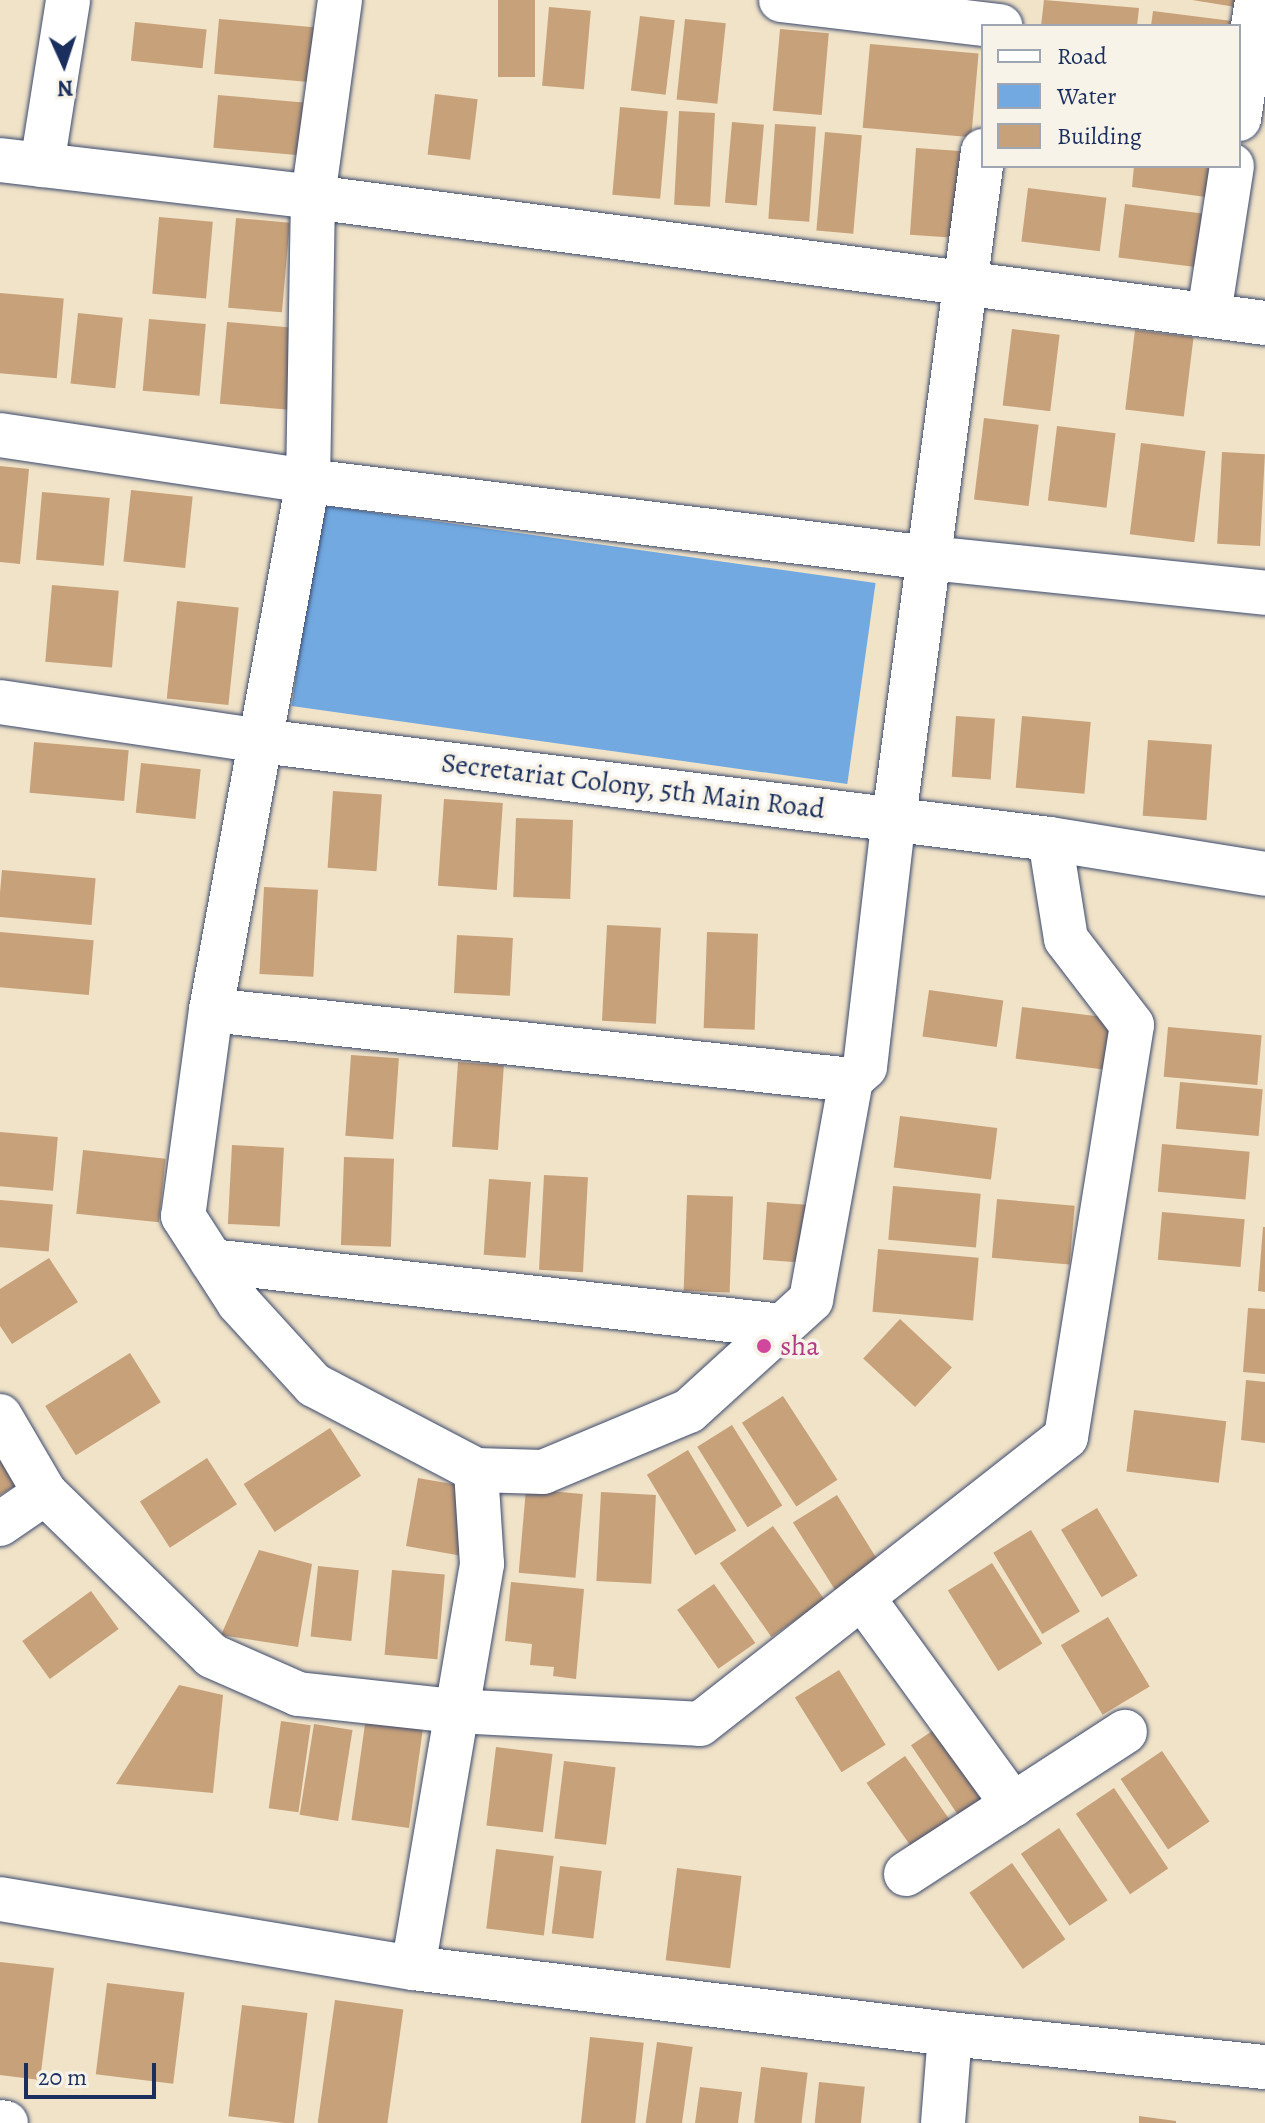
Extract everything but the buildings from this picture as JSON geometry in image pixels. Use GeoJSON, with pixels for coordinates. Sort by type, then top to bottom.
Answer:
{"type":"FeatureCollection","features":[{"type":"Feature","properties":{"kind":"street"},"geometry":{"type":"LineString","coordinates":[[68,0],[21,163],[313,197],[1265,323]]}},
{"type":"Feature","properties":{"kind":"street"},"geometry":{"type":"LineString","coordinates":[[340,0],[313,197],[308,481],[211,1010],[183,1216],[239,1303],[314,1385],[476,1470],[543,1472],[689,1411],[811,1300],[851,1080],[865,1067],[894,818],[981,166]]}},
{"type":"Feature","properties":{"kind":"street"},"geometry":{"type":"LineString","coordinates":[[781,0],[983,24]]}},
{"type":"Feature","properties":{"kind":"street"},"geometry":{"type":"LineString","coordinates":[[1000,24],[1003,0]]}},
{"type":"Feature","properties":{"kind":"street"},"geometry":{"type":"LineString","coordinates":[[1241,106],[1257,0]]}},
{"type":"Feature","properties":{"kind":"street"},"geometry":{"type":"LineString","coordinates":[[1209,314],[1232,168]]}},
{"type":"Feature","properties":{"kind":"street"},"geometry":{"type":"LineString","coordinates":[[0,435],[308,481],[929,558],[1265,593]]}},
{"type":"Feature","properties":{"kind":"street","name":"Secretariat Colony, 5th Main Road"},"geometry":{"type":"LineString","coordinates":[[0,702],[261,741],[1050,839],[1265,874]]}},
{"type":"Feature","properties":{"kind":"street"},"geometry":{"type":"LineString","coordinates":[[0,1416],[45,1493],[212,1656],[298,1694],[455,1711],[700,1724],[1066,1437],[1132,1025],[1066,939],[1050,839]]}},
{"type":"Feature","properties":{"kind":"street"},"geometry":{"type":"LineString","coordinates":[[211,1010],[851,1080]]}},
{"type":"Feature","properties":{"kind":"street"},"geometry":{"type":"LineString","coordinates":[[212,1261],[782,1326]]}},
{"type":"Feature","properties":{"kind":"street"},"geometry":{"type":"LineString","coordinates":[[413,1968],[482,1564],[476,1470]]}},
{"type":"Feature","properties":{"kind":"street"},"geometry":{"type":"LineString","coordinates":[[0,1524],[45,1493]]}},
{"type":"Feature","properties":{"kind":"street"},"geometry":{"type":"LineString","coordinates":[[862,1597],[1013,1805]]}},
{"type":"Feature","properties":{"kind":"street"},"geometry":{"type":"LineString","coordinates":[[906,1874],[1125,1732]]}},
{"type":"Feature","properties":{"kind":"street"},"geometry":{"type":"LineString","coordinates":[[0,1899],[413,1968],[950,2034],[1265,2067]]}},
{"type":"Feature","properties":{"kind":"street"},"geometry":{"type":"LineString","coordinates":[[943,2123],[950,2034]]}},
{"type":"Feature","properties":{"kind":"street"},"geometry":{"type":"LineString","coordinates":[[0,2122],[6,2123]]}},
{"type":"Feature","properties":{"kind":"water"},"geometry":{"type":"Polygon","coordinates":[[[320,505],[876,583],[847,784],[292,706],[320,505]]]}},
{"type":"Feature","properties":{"kind":"place","name":"sha"},"geometry":{"type":"Point","coordinates":[764,1346]}}]}
